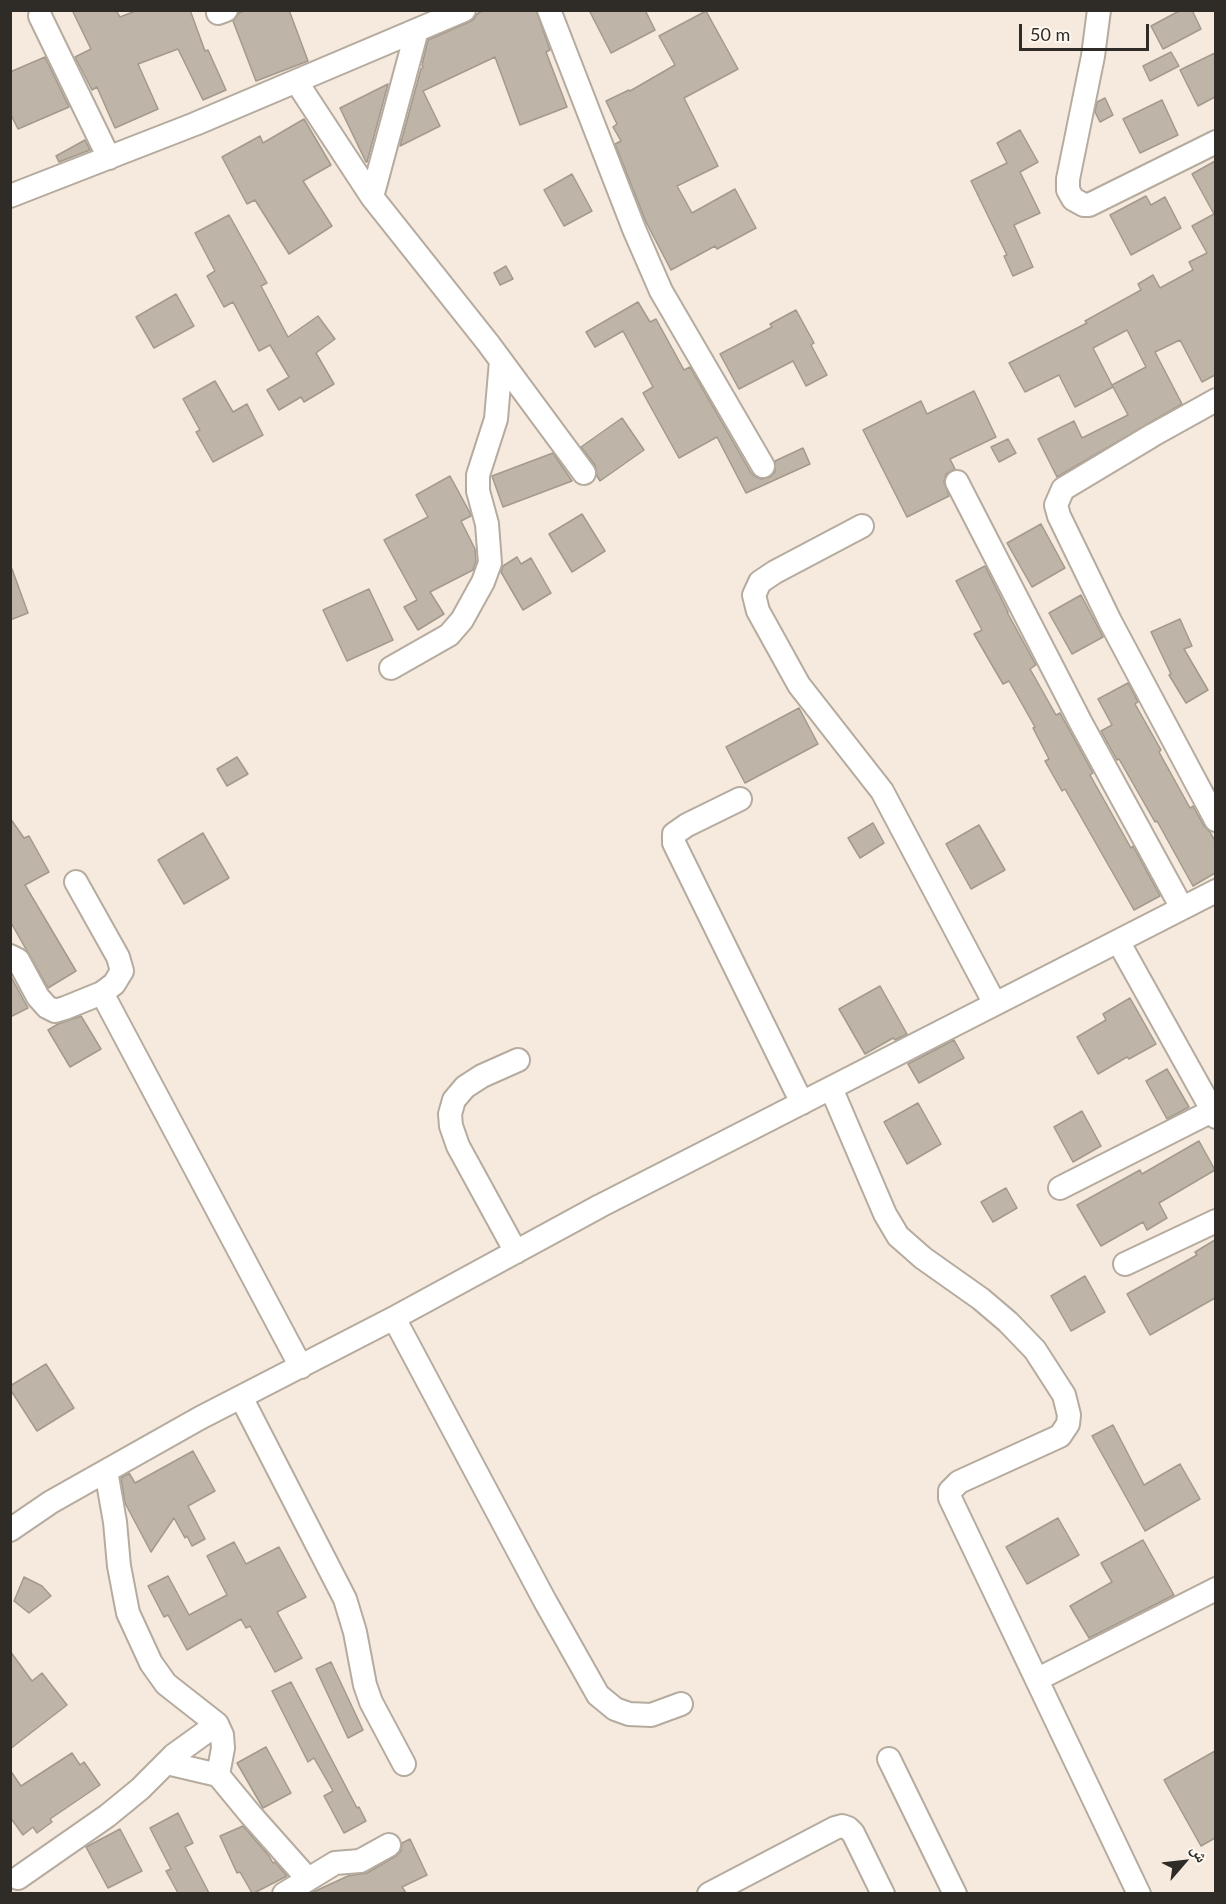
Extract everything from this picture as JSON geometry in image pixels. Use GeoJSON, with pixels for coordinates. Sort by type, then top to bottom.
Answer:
{"type":"FeatureCollection","features":[{"type":"Feature","properties":{"kind":"street"},"geometry":{"type":"LineString","coordinates":[[10,196],[109,158],[464,10]]}},
{"type":"Feature","properties":{"kind":"street"},"geometry":{"type":"LineString","coordinates":[[549,10],[634,229],[661,291],[763,466]]}},
{"type":"Feature","properties":{"kind":"street"},"geometry":{"type":"LineString","coordinates":[[1098,10],[1093,56],[1068,179],[1068,190],[1073,199],[1089,205],[1215,142]]}},
{"type":"Feature","properties":{"kind":"street"},"geometry":{"type":"LineString","coordinates":[[40,16],[109,158]]}},
{"type":"Feature","properties":{"kind":"street"},"geometry":{"type":"LineString","coordinates":[[372,197],[417,30]]}},
{"type":"Feature","properties":{"kind":"street"},"geometry":{"type":"LineString","coordinates":[[296,81],[372,197],[501,361],[584,472]]}},
{"type":"Feature","properties":{"kind":"street"},"geometry":{"type":"LineString","coordinates":[[391,668],[449,635],[462,620],[483,582],[490,563],[487,524],[478,491],[478,475],[496,419],[501,361]]}},
{"type":"Feature","properties":{"kind":"street"},"geometry":{"type":"LineString","coordinates":[[1215,400],[1063,489],[1056,505],[1059,516],[1110,621],[1215,820]]}},
{"type":"Feature","properties":{"kind":"street"},"geometry":{"type":"LineString","coordinates":[[957,482],[1081,723],[1182,908]]}},
{"type":"Feature","properties":{"kind":"street"},"geometry":{"type":"LineString","coordinates":[[862,526],[760,582],[754,595],[758,611],[799,685],[882,791],[995,1004]]}},
{"type":"Feature","properties":{"kind":"street"},"geometry":{"type":"LineString","coordinates":[[740,799],[687,825],[674,834],[674,843],[802,1103]]}},
{"type":"Feature","properties":{"kind":"street"},"geometry":{"type":"LineString","coordinates":[[10,956],[18,960],[38,997],[54,1011],[102,993],[114,984],[122,971],[118,957],[76,882]]}},
{"type":"Feature","properties":{"kind":"street"},"geometry":{"type":"LineString","coordinates":[[10,1530],[51,1502],[106,1471],[600,1206],[1215,891]]}},
{"type":"Feature","properties":{"kind":"street"},"geometry":{"type":"LineString","coordinates":[[1060,1188],[1214,1114],[1118,941]]}},
{"type":"Feature","properties":{"kind":"street"},"geometry":{"type":"LineString","coordinates":[[102,993],[301,1367]]}},
{"type":"Feature","properties":{"kind":"street"},"geometry":{"type":"LineString","coordinates":[[516,1252],[458,1146],[451,1126],[450,1114],[454,1100],[465,1088],[482,1076],[518,1060]]}},
{"type":"Feature","properties":{"kind":"street"},"geometry":{"type":"LineString","coordinates":[[831,1088],[885,1214],[898,1236],[923,1258],[981,1299],[1008,1323],[1035,1350],[1064,1395],[1069,1415],[1068,1424],[1060,1436],[959,1482],[950,1491],[950,1498],[1140,1893]]}},
{"type":"Feature","properties":{"kind":"street"},"geometry":{"type":"LineString","coordinates":[[1125,1264],[1215,1221]]}},
{"type":"Feature","properties":{"kind":"street"},"geometry":{"type":"LineString","coordinates":[[394,1318],[545,1601],[598,1695],[615,1709],[629,1714],[651,1715],[681,1704]]}},
{"type":"Feature","properties":{"kind":"street"},"geometry":{"type":"LineString","coordinates":[[242,1397],[345,1599],[371,1702],[404,1764]]}},
{"type":"Feature","properties":{"kind":"street"},"geometry":{"type":"LineString","coordinates":[[106,1471],[128,1613],[151,1663],[166,1684],[217,1724],[222,1735],[223,1748],[218,1775]]}},
{"type":"Feature","properties":{"kind":"street"},"geometry":{"type":"LineString","coordinates":[[1038,1678],[1215,1589]]}},
{"type":"Feature","properties":{"kind":"street"},"geometry":{"type":"LineString","coordinates":[[19,1879],[107,1816],[174,1755],[217,1724]]}},
{"type":"Feature","properties":{"kind":"street"},"geometry":{"type":"LineString","coordinates":[[889,1760],[955,1893]]}},
{"type":"Feature","properties":{"kind":"street"},"geometry":{"type":"LineString","coordinates":[[167,1763],[218,1775],[307,1878]]}},
{"type":"Feature","properties":{"kind":"street"},"geometry":{"type":"LineString","coordinates":[[709,1893],[842,1826],[854,1833],[883,1893]]}},
{"type":"Feature","properties":{"kind":"street"},"geometry":{"type":"LineString","coordinates":[[284,1893],[335,1863],[360,1861],[389,1845]]}},
{"type":"Feature","properties":{"kind":"building"},"geometry":{"type":"Polygon","coordinates":[[[72,10],[116,10],[120,17],[138,10],[190,10],[205,51],[208,50],[226,90],[203,100],[178,49],[138,64],[158,109],[115,128],[97,87],[92,90],[75,57],[91,49],[72,10]]]}},
{"type":"Feature","properties":{"kind":"building"},"geometry":{"type":"Polygon","coordinates":[[[246,10],[289,10],[308,61],[256,81],[233,21],[239,13],[246,10]]]}},
{"type":"Feature","properties":{"kind":"building"},"geometry":{"type":"Polygon","coordinates":[[[484,10],[536,10],[550,50],[546,52],[567,107],[520,125],[495,57],[423,91],[440,126],[400,146],[423,67],[428,40],[469,22],[484,10]]]}},
{"type":"Feature","properties":{"kind":"building"},"geometry":{"type":"Polygon","coordinates":[[[589,10],[645,10],[655,30],[611,53],[589,10]]]}},
{"type":"Feature","properties":{"kind":"building"},"geometry":{"type":"Polygon","coordinates":[[[1181,10],[1192,10],[1201,29],[1163,49],[1151,26],[1181,10]]]}},
{"type":"Feature","properties":{"kind":"building"},"geometry":{"type":"Polygon","coordinates":[[[706,11],[738,69],[684,98],[718,166],[677,186],[692,213],[735,189],[756,228],[717,249],[715,246],[671,270],[646,222],[615,144],[621,141],[613,127],[617,124],[606,101],[630,91],[675,65],[659,36],[706,11]]]}},
{"type":"Feature","properties":{"kind":"building"},"geometry":{"type":"Polygon","coordinates":[[[1171,52],[1179,66],[1150,81],[1143,66],[1171,52]]]}},
{"type":"Feature","properties":{"kind":"building"},"geometry":{"type":"Polygon","coordinates":[[[1215,53],[1215,97],[1198,106],[1180,70],[1215,53]]]}},
{"type":"Feature","properties":{"kind":"building"},"geometry":{"type":"Polygon","coordinates":[[[45,57],[69,107],[18,129],[10,113],[10,72],[45,57]]]}},
{"type":"Feature","properties":{"kind":"building"},"geometry":{"type":"Polygon","coordinates":[[[388,84],[367,162],[366,162],[340,108],[388,84]]]}},
{"type":"Feature","properties":{"kind":"building"},"geometry":{"type":"Polygon","coordinates":[[[1105,98],[1113,115],[1100,122],[1095,112],[1097,102],[1105,98]]]}},
{"type":"Feature","properties":{"kind":"building"},"geometry":{"type":"Polygon","coordinates":[[[1162,100],[1178,135],[1140,153],[1123,119],[1162,100]]]}},
{"type":"Feature","properties":{"kind":"building"},"geometry":{"type":"Polygon","coordinates":[[[304,119],[331,165],[303,181],[332,226],[289,254],[255,200],[247,204],[222,157],[260,136],[263,143],[304,119]]]}},
{"type":"Feature","properties":{"kind":"building"},"geometry":{"type":"Polygon","coordinates":[[[1020,130],[1038,162],[1020,172],[1040,213],[1014,225],[1033,267],[1013,276],[1004,256],[1007,255],[971,181],[1007,163],[997,143],[1020,130]]]}},
{"type":"Feature","properties":{"kind":"building"},"geometry":{"type":"Polygon","coordinates":[[[85,140],[90,150],[59,162],[56,156],[85,140]]]}},
{"type":"Feature","properties":{"kind":"building"},"geometry":{"type":"Polygon","coordinates":[[[1215,161],[1215,375],[1202,382],[1180,340],[1155,352],[1182,404],[1057,477],[1038,439],[1074,421],[1082,438],[1128,415],[1112,385],[1146,367],[1127,330],[1093,348],[1113,387],[1075,407],[1059,375],[1025,392],[1009,363],[1087,323],[1085,321],[1141,290],[1138,284],[1153,275],[1160,288],[1193,270],[1189,262],[1207,253],[1192,226],[1214,214],[1192,174],[1215,161]]]}},
{"type":"Feature","properties":{"kind":"building"},"geometry":{"type":"Polygon","coordinates":[[[572,174],[592,211],[564,226],[544,190],[572,174]]]}},
{"type":"Feature","properties":{"kind":"building"},"geometry":{"type":"Polygon","coordinates":[[[1146,196],[1151,205],[1165,197],[1181,228],[1131,255],[1110,215],[1146,196]]]}},
{"type":"Feature","properties":{"kind":"building"},"geometry":{"type":"Polygon","coordinates":[[[229,215],[267,283],[261,286],[288,337],[318,316],[335,339],[316,353],[334,384],[304,402],[301,397],[279,410],[267,390],[289,377],[270,345],[259,351],[233,302],[224,307],[207,276],[215,271],[195,233],[229,215]]]}},
{"type":"Feature","properties":{"kind":"building"},"geometry":{"type":"Polygon","coordinates":[[[506,266],[513,279],[500,285],[494,273],[506,266]]]}},
{"type":"Feature","properties":{"kind":"building"},"geometry":{"type":"Polygon","coordinates":[[[176,294],[194,326],[154,348],[136,317],[176,294]]]}},
{"type":"Feature","properties":{"kind":"building"},"geometry":{"type":"Polygon","coordinates":[[[638,302],[650,322],[656,319],[684,370],[690,367],[751,473],[762,479],[770,477],[775,472],[775,461],[803,448],[810,464],[746,493],[717,437],[679,458],[643,393],[653,387],[623,331],[595,347],[586,332],[638,302]]]}},
{"type":"Feature","properties":{"kind":"building"},"geometry":{"type":"Polygon","coordinates":[[[796,310],[814,343],[811,345],[827,375],[806,386],[793,361],[739,389],[720,354],[772,327],[770,324],[796,310]]]}},
{"type":"Feature","properties":{"kind":"building"},"geometry":{"type":"Polygon","coordinates":[[[215,381],[233,412],[247,404],[263,435],[213,462],[196,432],[200,430],[183,399],[215,381]]]}},
{"type":"Feature","properties":{"kind":"building"},"geometry":{"type":"Polygon","coordinates":[[[974,391],[996,437],[950,459],[955,469],[946,474],[944,482],[949,496],[907,517],[863,430],[921,401],[927,414],[974,391]]]}},
{"type":"Feature","properties":{"kind":"building"},"geometry":{"type":"Polygon","coordinates":[[[622,418],[644,450],[600,481],[595,465],[581,447],[622,418]]]}},
{"type":"Feature","properties":{"kind":"building"},"geometry":{"type":"Polygon","coordinates":[[[1008,439],[1016,453],[999,462],[991,447],[1008,439]]]}},
{"type":"Feature","properties":{"kind":"building"},"geometry":{"type":"Polygon","coordinates":[[[553,453],[572,481],[503,507],[492,476],[553,453]]]}},
{"type":"Feature","properties":{"kind":"building"},"geometry":{"type":"Polygon","coordinates":[[[450,476],[471,516],[461,521],[475,549],[476,561],[473,570],[430,592],[444,614],[418,630],[404,607],[417,600],[384,540],[428,517],[416,495],[450,476]]]}},
{"type":"Feature","properties":{"kind":"building"},"geometry":{"type":"Polygon","coordinates":[[[582,514],[605,551],[572,572],[549,534],[582,514]]]}},
{"type":"Feature","properties":{"kind":"building"},"geometry":{"type":"Polygon","coordinates":[[[1041,524],[1065,568],[1032,587],[1007,543],[1041,524]]]}},
{"type":"Feature","properties":{"kind":"building"},"geometry":{"type":"Polygon","coordinates":[[[517,557],[521,564],[531,558],[551,593],[523,610],[501,572],[503,566],[517,557]]]}},
{"type":"Feature","properties":{"kind":"building"},"geometry":{"type":"Polygon","coordinates":[[[985,566],[1036,665],[1030,669],[1056,715],[1060,713],[1093,773],[1090,775],[1160,896],[1134,910],[1065,789],[1062,791],[1045,761],[1049,759],[1033,728],[1035,727],[1009,681],[1003,684],[974,634],[982,630],[956,581],[985,566]]]}},
{"type":"Feature","properties":{"kind":"building"},"geometry":{"type":"Polygon","coordinates":[[[10,569],[12,569],[28,613],[10,620],[10,569]]]}},
{"type":"Feature","properties":{"kind":"building"},"geometry":{"type":"Polygon","coordinates":[[[369,589],[393,640],[347,661],[323,610],[369,589]]]}},
{"type":"Feature","properties":{"kind":"building"},"geometry":{"type":"Polygon","coordinates":[[[1081,595],[1103,637],[1072,654],[1049,613],[1081,595]]]}},
{"type":"Feature","properties":{"kind":"building"},"geometry":{"type":"Polygon","coordinates":[[[1180,619],[1192,646],[1184,649],[1208,690],[1186,703],[1169,675],[1171,674],[1151,632],[1180,619]]]}},
{"type":"Feature","properties":{"kind":"building"},"geometry":{"type":"Polygon","coordinates":[[[1128,683],[1138,702],[1135,704],[1161,750],[1159,752],[1190,808],[1193,806],[1215,841],[1215,873],[1193,886],[1157,821],[1155,822],[1101,731],[1112,725],[1098,699],[1128,683]]]}},
{"type":"Feature","properties":{"kind":"building"},"geometry":{"type":"Polygon","coordinates":[[[799,708],[818,744],[745,783],[726,747],[799,708]]]}},
{"type":"Feature","properties":{"kind":"building"},"geometry":{"type":"Polygon","coordinates":[[[237,757],[248,774],[227,786],[217,769],[237,757]]]}},
{"type":"Feature","properties":{"kind":"building"},"geometry":{"type":"Polygon","coordinates":[[[10,818],[24,838],[29,836],[49,872],[25,885],[76,971],[48,988],[10,921],[10,818]]]}},
{"type":"Feature","properties":{"kind":"building"},"geometry":{"type":"Polygon","coordinates":[[[873,823],[884,843],[860,858],[848,838],[873,823]]]}},
{"type":"Feature","properties":{"kind":"building"},"geometry":{"type":"Polygon","coordinates":[[[979,825],[1005,870],[971,889],[946,844],[979,825]]]}},
{"type":"Feature","properties":{"kind":"building"},"geometry":{"type":"Polygon","coordinates":[[[203,833],[229,878],[184,904],[158,860],[203,833]]]}},
{"type":"Feature","properties":{"kind":"building"},"geometry":{"type":"Polygon","coordinates":[[[10,975],[28,1008],[10,1017],[10,975]]]}},
{"type":"Feature","properties":{"kind":"building"},"geometry":{"type":"Polygon","coordinates":[[[880,986],[907,1034],[895,1040],[893,1038],[865,1054],[839,1009],[880,986]]]}},
{"type":"Feature","properties":{"kind":"building"},"geometry":{"type":"Polygon","coordinates":[[[1130,998],[1156,1044],[1098,1074],[1077,1037],[1106,1020],[1103,1014],[1130,998]]]}},
{"type":"Feature","properties":{"kind":"building"},"geometry":{"type":"Polygon","coordinates":[[[81,1016],[101,1049],[70,1067],[48,1030],[81,1016]]]}},
{"type":"Feature","properties":{"kind":"building"},"geometry":{"type":"Polygon","coordinates":[[[954,1040],[964,1058],[919,1083],[908,1064],[954,1040]]]}},
{"type":"Feature","properties":{"kind":"building"},"geometry":{"type":"Polygon","coordinates":[[[1167,1069],[1189,1107],[1167,1119],[1146,1081],[1167,1069]]]}},
{"type":"Feature","properties":{"kind":"building"},"geometry":{"type":"Polygon","coordinates":[[[918,1103],[941,1144],[907,1164],[884,1122],[918,1103]]]}},
{"type":"Feature","properties":{"kind":"building"},"geometry":{"type":"Polygon","coordinates":[[[1082,1111],[1101,1146],[1073,1162],[1054,1127],[1082,1111]]]}},
{"type":"Feature","properties":{"kind":"building"},"geometry":{"type":"Polygon","coordinates":[[[1199,1141],[1215,1170],[1159,1203],[1167,1218],[1147,1230],[1143,1222],[1101,1246],[1077,1205],[1140,1170],[1142,1174],[1199,1141]]]}},
{"type":"Feature","properties":{"kind":"building"},"geometry":{"type":"Polygon","coordinates":[[[1006,1188],[1017,1208],[993,1222],[981,1202],[1006,1188]]]}},
{"type":"Feature","properties":{"kind":"building"},"geometry":{"type":"Polygon","coordinates":[[[1215,1240],[1215,1298],[1150,1335],[1127,1294],[1197,1255],[1195,1252],[1215,1240]]]}},
{"type":"Feature","properties":{"kind":"building"},"geometry":{"type":"Polygon","coordinates":[[[1085,1276],[1105,1312],[1071,1331],[1051,1296],[1085,1276]]]}},
{"type":"Feature","properties":{"kind":"building"},"geometry":{"type":"Polygon","coordinates":[[[46,1364],[74,1408],[37,1431],[10,1386],[46,1364]]]}},
{"type":"Feature","properties":{"kind":"building"},"geometry":{"type":"Polygon","coordinates":[[[1113,1425],[1144,1485],[1180,1464],[1200,1499],[1145,1531],[1092,1436],[1113,1425]]]}},
{"type":"Feature","properties":{"kind":"building"},"geometry":{"type":"Polygon","coordinates":[[[193,1451],[215,1491],[188,1506],[205,1539],[192,1546],[174,1518],[151,1552],[125,1503],[121,1478],[129,1473],[135,1483],[193,1451]]]}},
{"type":"Feature","properties":{"kind":"building"},"geometry":{"type":"Polygon","coordinates":[[[1058,1518],[1079,1555],[1027,1584],[1006,1547],[1058,1518]]]}},
{"type":"Feature","properties":{"kind":"building"},"geometry":{"type":"Polygon","coordinates":[[[1143,1540],[1174,1595],[1089,1638],[1070,1606],[1112,1582],[1101,1563],[1143,1540]]]}},
{"type":"Feature","properties":{"kind":"building"},"geometry":{"type":"Polygon","coordinates":[[[234,1542],[246,1564],[279,1547],[306,1597],[277,1612],[302,1658],[275,1672],[250,1626],[246,1628],[241,1619],[187,1650],[168,1615],[164,1617],[148,1586],[168,1576],[189,1615],[227,1595],[207,1556],[234,1542]]]}},
{"type":"Feature","properties":{"kind":"building"},"geometry":{"type":"Polygon","coordinates":[[[24,1577],[42,1586],[51,1596],[29,1613],[14,1601],[24,1577]]]}},
{"type":"Feature","properties":{"kind":"building"},"geometry":{"type":"Polygon","coordinates":[[[10,1651],[32,1681],[42,1673],[67,1705],[10,1749],[10,1651]]]}},
{"type":"Feature","properties":{"kind":"building"},"geometry":{"type":"Polygon","coordinates":[[[331,1662],[363,1730],[348,1738],[316,1669],[331,1662]]]}},
{"type":"Feature","properties":{"kind":"building"},"geometry":{"type":"Polygon","coordinates":[[[291,1682],[366,1821],[344,1833],[324,1796],[333,1791],[314,1758],[308,1762],[272,1691],[291,1682]]]}},
{"type":"Feature","properties":{"kind":"building"},"geometry":{"type":"Polygon","coordinates":[[[266,1747],[291,1793],[263,1808],[237,1763],[266,1747]]]}},
{"type":"Feature","properties":{"kind":"building"},"geometry":{"type":"Polygon","coordinates":[[[1215,1751],[1215,1838],[1201,1846],[1164,1780],[1215,1751]]]}},
{"type":"Feature","properties":{"kind":"building"},"geometry":{"type":"Polygon","coordinates":[[[72,1753],[80,1765],[84,1762],[100,1785],[50,1819],[52,1822],[37,1833],[33,1827],[23,1835],[10,1817],[10,1770],[21,1786],[72,1753]]]}},
{"type":"Feature","properties":{"kind":"building"},"geometry":{"type":"Polygon","coordinates":[[[178,1813],[193,1843],[185,1847],[209,1893],[178,1893],[166,1871],[171,1869],[150,1828],[178,1813]]]}},
{"type":"Feature","properties":{"kind":"building"},"geometry":{"type":"Polygon","coordinates":[[[243,1826],[273,1863],[275,1862],[287,1876],[254,1893],[240,1872],[237,1873],[220,1836],[243,1826]]]}},
{"type":"Feature","properties":{"kind":"building"},"geometry":{"type":"Polygon","coordinates":[[[120,1829],[142,1871],[108,1888],[86,1847],[120,1829]]]}},
{"type":"Feature","properties":{"kind":"building"},"geometry":{"type":"Polygon","coordinates":[[[410,1839],[427,1875],[402,1887],[406,1893],[311,1893],[348,1876],[367,1873],[396,1856],[401,1851],[402,1843],[410,1839]]]}}]}
